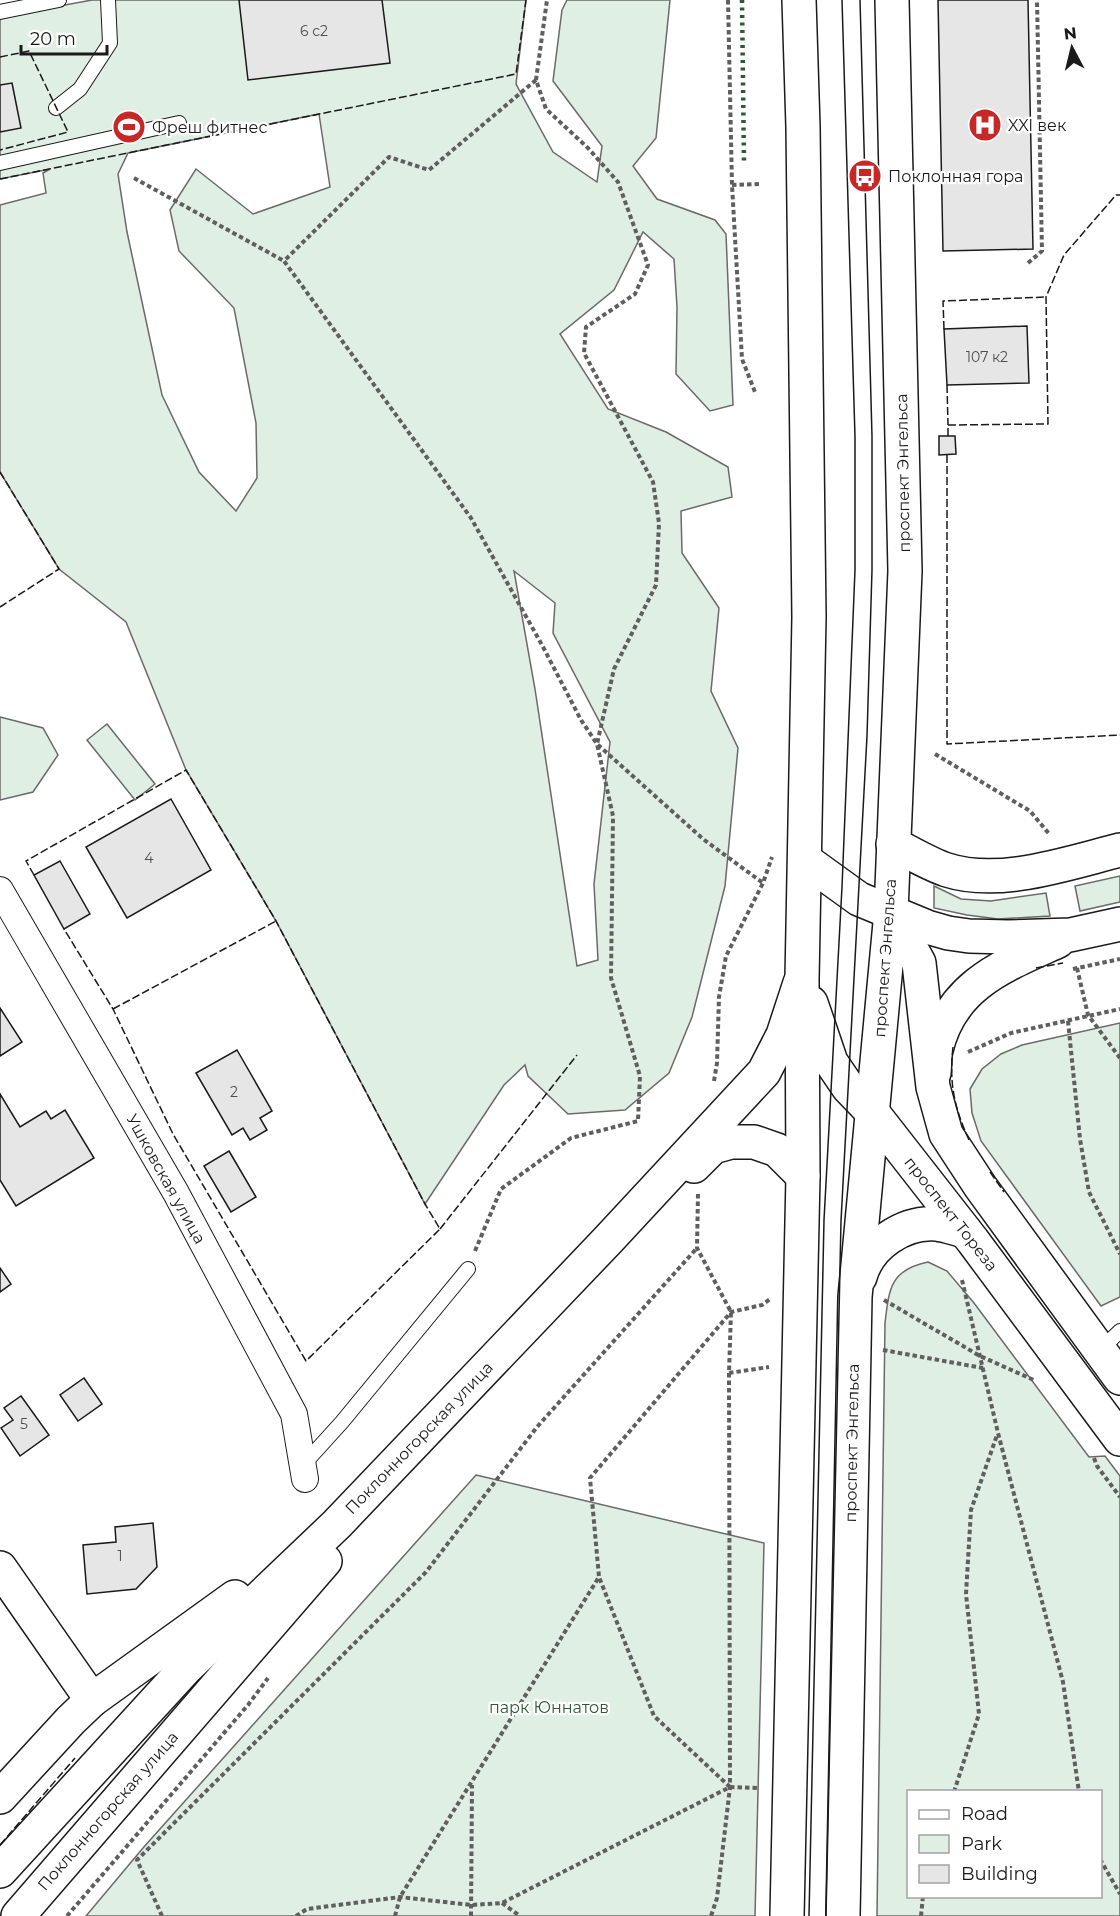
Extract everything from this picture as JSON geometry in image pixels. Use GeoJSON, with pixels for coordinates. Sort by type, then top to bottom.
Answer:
{"type":"FeatureCollection","features":[{"type":"Feature","properties":{"kind":"main road"},"geometry":{"type":"LineString","coordinates":[[787,1916],[803,1176],[802,979],[809,594],[803,127],[799,0]]}},
{"type":"Feature","properties":{"kind":"main road","name":"проспект Энгельса"},"geometry":{"type":"LineString","coordinates":[[843,1916],[873,1113],[891,912],[905,571],[892,0]]}},
{"type":"Feature","properties":{"kind":"main road"},"geometry":{"type":"LineString","coordinates":[[893,844],[948,870],[973,875],[1017,874],[1120,850]]}},
{"type":"Feature","properties":{"kind":"main road"},"geometry":{"type":"LineString","coordinates":[[805,860],[859,899],[927,927],[948,933],[1008,937],[1070,935],[1120,924]]}},
{"type":"Feature","properties":{"kind":"main road"},"geometry":{"type":"LineString","coordinates":[[891,912],[919,963],[933,1087],[946,1134],[980,1186],[1110,1341],[1120,1378]]}},
{"type":"Feature","properties":{"kind":"main road"},"geometry":{"type":"LineString","coordinates":[[933,1087],[936,1051],[942,1034],[949,1017],[971,988],[1001,967],[1070,935]]}},
{"type":"Feature","properties":{"kind":"main road","name":"проспект Тореза"},"geometry":{"type":"LineString","coordinates":[[802,979],[831,1062],[848,1087],[873,1113],[965,1231],[1107,1447]]}},
{"type":"Feature","properties":{"kind":"main road","name":"Поклонногорская улица"},"geometry":{"type":"LineString","coordinates":[[0,1871],[185,1669],[337,1524],[616,1232],[764,1072],[783,1035],[802,979]]}},
{"type":"Feature","properties":{"kind":"main road","name":"Поклонногорская улица"},"geometry":{"type":"LineString","coordinates":[[18,1916],[344,1540],[609,1254],[712,1147],[731,1142],[754,1142],[777,1150],[803,1176]]}},
{"type":"Feature","properties":{"kind":"main road"},"geometry":{"type":"LineString","coordinates":[[867,1297],[863,1267],[881,1243],[906,1228],[936,1224],[965,1231]]}},
{"type":"Feature","properties":{"kind":"main road"},"geometry":{"type":"LineString","coordinates":[[0,1797],[92,1700],[337,1524]]}},
{"type":"Feature","properties":{"kind":"main road"},"geometry":{"type":"LineString","coordinates":[[0,1568],[92,1700]]}},
{"type":"Feature","properties":{"kind":"street","name":"Ушковская улица"},"geometry":{"type":"LineString","coordinates":[[0,890],[176,1193],[294,1414],[304,1472]]}},
{"type":"Feature","properties":{"kind":"lane"},"geometry":{"type":"LineString","coordinates":[[0,12],[59,0]]}},
{"type":"Feature","properties":{"kind":"lane"},"geometry":{"type":"LineString","coordinates":[[56,108],[80,88],[110,43],[108,0]]}},
{"type":"Feature","properties":{"kind":"lane"},"geometry":{"type":"LineString","coordinates":[[0,163],[179,123]]}},
{"type":"Feature","properties":{"kind":"lane"},"geometry":{"type":"LineString","coordinates":[[304,1472],[342,1422],[468,1269]]}},
{"type":"Feature","properties":{"kind":"path"},"geometry":{"type":"LineString","coordinates":[[468,1269],[501,1189],[571,1138],[638,1121],[640,1076],[612,978],[612,816],[597,744],[614,669],[656,585],[659,524],[653,482],[584,353],[586,327],[635,294],[648,265],[618,182],[588,148],[546,108],[536,80],[546,0]]}},
{"type":"Feature","properties":{"kind":"path"},"geometry":{"type":"LineString","coordinates":[[728,0],[732,185],[742,359],[754,392]]}},
{"type":"Feature","properties":{"kind":"path"},"geometry":{"type":"LineString","coordinates":[[1028,263],[1042,251],[1037,0]]}},
{"type":"Feature","properties":{"kind":"path"},"geometry":{"type":"LineString","coordinates":[[284,261],[389,157],[429,170],[536,80]]}},
{"type":"Feature","properties":{"kind":"path"},"geometry":{"type":"LineString","coordinates":[[134,178],[284,261],[471,518],[581,720],[597,744],[703,839],[763,883]]}},
{"type":"Feature","properties":{"kind":"path"},"geometry":{"type":"LineString","coordinates":[[732,185],[759,184]]}},
{"type":"Feature","properties":{"kind":"path"},"geometry":{"type":"LineString","coordinates":[[935,754],[1030,811],[1050,835]]}},
{"type":"Feature","properties":{"kind":"path"},"geometry":{"type":"LineString","coordinates":[[713,1084],[717,1063],[719,997],[726,956],[763,883],[774,849]]}},
{"type":"Feature","properties":{"kind":"path"},"geometry":{"type":"LineString","coordinates":[[1066,971],[1120,958]]}},
{"type":"Feature","properties":{"kind":"path"},"geometry":{"type":"LineString","coordinates":[[1077,968],[1088,1015],[1120,1058]]}},
{"type":"Feature","properties":{"kind":"path"},"geometry":{"type":"LineString","coordinates":[[967,1045],[963,1054],[1011,1033],[1120,1009]]}},
{"type":"Feature","properties":{"kind":"path"},"geometry":{"type":"LineString","coordinates":[[1068,1021],[1080,1138],[1089,1192],[1120,1254]]}},
{"type":"Feature","properties":{"kind":"path"},"geometry":{"type":"LineString","coordinates":[[698,1162],[698,1248],[730,1312],[730,1787],[717,1898],[711,1916]]}},
{"type":"Feature","properties":{"kind":"path"},"geometry":{"type":"LineString","coordinates":[[162,1916],[137,1860],[426,1572],[537,1427],[698,1248]]}},
{"type":"Feature","properties":{"kind":"path"},"geometry":{"type":"LineString","coordinates":[[960,1273],[998,1433],[1063,1682],[1078,1790]]}},
{"type":"Feature","properties":{"kind":"path"},"geometry":{"type":"LineString","coordinates":[[730,1787],[654,1716],[599,1577],[590,1478],[730,1312],[762,1305],[776,1295]]}},
{"type":"Feature","properties":{"kind":"path"},"geometry":{"type":"LineString","coordinates":[[867,1297],[980,1356],[1044,1384]]}},
{"type":"Feature","properties":{"kind":"path"},"geometry":{"type":"LineString","coordinates":[[878,1349],[983,1368]]}},
{"type":"Feature","properties":{"kind":"path"},"geometry":{"type":"LineString","coordinates":[[729,1373],[775,1366]]}},
{"type":"Feature","properties":{"kind":"path"},"geometry":{"type":"LineString","coordinates":[[954,1790],[979,1714],[966,1594],[971,1510],[998,1433]]}},
{"type":"Feature","properties":{"kind":"path"},"geometry":{"type":"LineString","coordinates":[[1107,1447],[1097,1466],[1120,1497]]}},
{"type":"Feature","properties":{"kind":"path"},"geometry":{"type":"LineString","coordinates":[[395,1916],[400,1897],[599,1577]]}},
{"type":"Feature","properties":{"kind":"path"},"geometry":{"type":"LineString","coordinates":[[67,1916],[248,1705],[269,1677]]}},
{"type":"Feature","properties":{"kind":"path"},"geometry":{"type":"LineString","coordinates":[[471,1916],[472,1784]]}},
{"type":"Feature","properties":{"kind":"path"},"geometry":{"type":"LineString","coordinates":[[296,1916],[307,1909],[400,1897],[471,1905],[502,1903],[730,1787],[765,1788]]}},
{"type":"Feature","properties":{"kind":"path"},"geometry":{"type":"LineString","coordinates":[[1102,1861],[1120,1894]]}},
{"type":"Feature","properties":{"kind":"path"},"geometry":{"type":"LineString","coordinates":[[921,1916],[923,1898]]}},
{"type":"Feature","properties":{"kind":"path"},"geometry":{"type":"LineString","coordinates":[[502,1903],[520,1916]]}},
{"type":"Feature","properties":{"kind":"green space"},"geometry":{"type":"Polygon","coordinates":[[[92,0],[526,0],[516,84],[553,152],[597,182],[602,146],[553,81],[562,10],[567,0],[670,0],[656,138],[633,166],[657,199],[715,220],[726,234],[733,405],[710,411],[676,374],[677,307],[674,259],[643,232],[614,290],[560,334],[608,409],[666,432],[728,467],[732,497],[681,511],[682,553],[719,608],[711,691],[738,748],[725,886],[692,1017],[669,1073],[625,1110],[568,1114],[528,1076],[525,1065],[504,1085],[425,1204],[276,921],[186,770],[126,622],[59,569],[0,472],[0,205],[46,193],[43,173],[50,169],[0,179],[0,17],[92,0]],[[319,114],[128,153],[118,174],[127,232],[162,395],[199,472],[236,511],[257,478],[256,423],[234,308],[179,251],[170,210],[196,169],[253,214],[330,187],[319,114]],[[514,571],[535,689],[577,966],[598,960],[594,884],[610,742],[553,633],[555,603],[514,571]]]}},
{"type":"Feature","properties":{"kind":"green space"},"geometry":{"type":"Polygon","coordinates":[[[0,717],[43,728],[58,755],[33,792],[0,800],[0,717]]]}},
{"type":"Feature","properties":{"kind":"green space"},"geometry":{"type":"Polygon","coordinates":[[[107,724],[155,784],[135,800],[87,740],[107,724]]]}},
{"type":"Feature","properties":{"kind":"green space"},"geometry":{"type":"Polygon","coordinates":[[[1120,876],[1120,902],[1080,911],[1075,886],[1120,876]]]}},
{"type":"Feature","properties":{"kind":"green space"},"geometry":{"type":"Polygon","coordinates":[[[934,886],[961,899],[991,901],[1046,893],[1050,916],[998,919],[934,908],[934,886]]]}},
{"type":"Feature","properties":{"kind":"green space"},"geometry":{"type":"Polygon","coordinates":[[[1120,1023],[1120,1297],[1101,1306],[981,1141],[972,1113],[970,1089],[982,1069],[1001,1054],[1022,1045],[1120,1023]]]}},
{"type":"Feature","properties":{"kind":"green space"},"geometry":{"type":"Polygon","coordinates":[[[928,1262],[947,1271],[974,1303],[1089,1457],[1105,1456],[1120,1476],[1120,1916],[877,1916],[885,1323],[890,1291],[899,1276],[906,1270],[928,1262]]]}},
{"type":"Feature","properties":{"kind":"green space","name":"парк Юннатов"},"geometry":{"type":"Polygon","coordinates":[[[476,1475],[764,1543],[755,1916],[86,1916],[143,1848],[476,1475]]]}},
{"type":"Feature","properties":{"kind":"building"},"geometry":{"type":"Polygon","coordinates":[[[239,0],[382,0],[390,63],[248,80],[239,0]]]}},
{"type":"Feature","properties":{"kind":"building","name":"XXI век"},"geometry":{"type":"Polygon","coordinates":[[[938,0],[1028,0],[1033,249],[943,251],[938,0]]]}},
{"type":"Feature","properties":{"kind":"building"},"geometry":{"type":"Polygon","coordinates":[[[12,83],[21,128],[0,132],[0,85],[12,83]]]}},
{"type":"Feature","properties":{"kind":"building"},"geometry":{"type":"Polygon","coordinates":[[[1027,326],[1029,383],[947,385],[944,329],[1027,326]]]}},
{"type":"Feature","properties":{"kind":"building"},"geometry":{"type":"Polygon","coordinates":[[[939,436],[955,436],[956,454],[939,455],[939,436]]]}},
{"type":"Feature","properties":{"kind":"building"},"geometry":{"type":"Polygon","coordinates":[[[171,799],[211,870],[127,918],[86,847],[171,799]]]}},
{"type":"Feature","properties":{"kind":"building"},"geometry":{"type":"Polygon","coordinates":[[[60,861],[90,914],[64,929],[34,875],[60,861]]]}},
{"type":"Feature","properties":{"kind":"building"},"geometry":{"type":"Polygon","coordinates":[[[0,1008],[22,1042],[0,1056],[0,1008]]]}},
{"type":"Feature","properties":{"kind":"building"},"geometry":{"type":"Polygon","coordinates":[[[237,1050],[272,1111],[260,1118],[267,1130],[250,1140],[243,1128],[232,1135],[196,1073],[237,1050]]]}},
{"type":"Feature","properties":{"kind":"building"},"geometry":{"type":"Polygon","coordinates":[[[0,1094],[20,1127],[46,1111],[51,1119],[65,1110],[94,1158],[16,1206],[0,1180],[0,1094]]]}},
{"type":"Feature","properties":{"kind":"building"},"geometry":{"type":"Polygon","coordinates":[[[229,1151],[256,1197],[231,1212],[204,1166],[229,1151]]]}},
{"type":"Feature","properties":{"kind":"building"},"geometry":{"type":"Polygon","coordinates":[[[0,1268],[11,1284],[0,1292],[0,1268]]]}},
{"type":"Feature","properties":{"kind":"building"},"geometry":{"type":"Polygon","coordinates":[[[84,1378],[102,1404],[78,1421],[60,1395],[84,1378]]]}},
{"type":"Feature","properties":{"kind":"building"},"geometry":{"type":"Polygon","coordinates":[[[21,1396],[49,1435],[20,1456],[1,1428],[13,1420],[4,1408],[21,1396]]]}},
{"type":"Feature","properties":{"kind":"building"},"geometry":{"type":"Polygon","coordinates":[[[153,1523],[157,1567],[136,1589],[87,1594],[83,1545],[116,1542],[115,1527],[153,1523]]]}},
{"type":"Feature","properties":{"kind":"tram line"},"geometry":{"type":"LineString","coordinates":[[809,1916],[824,1220],[842,887],[855,570],[855,437],[842,0]]}},
{"type":"Feature","properties":{"kind":"tram line"},"geometry":{"type":"LineString","coordinates":[[826,1916],[841,1221],[867,736],[872,570],[872,436],[860,0]]}},
{"type":"Feature","properties":{"kind":"hedge"},"geometry":{"type":"LineString","coordinates":[[742,0],[744,163]]}},
{"type":"Feature","properties":{"kind":"fence"},"geometry":{"type":"LineString","coordinates":[[0,179],[516,74],[526,0]]}},
{"type":"Feature","properties":{"kind":"fence"},"geometry":{"type":"LineString","coordinates":[[0,57],[29,51],[68,132],[0,150]]}},
{"type":"Feature","properties":{"kind":"fence"},"geometry":{"type":"LineString","coordinates":[[948,436],[948,425],[1048,424],[1046,297],[1064,255],[1116,195],[1120,195]]}},
{"type":"Feature","properties":{"kind":"fence"},"geometry":{"type":"LineString","coordinates":[[944,329],[943,301],[1046,297]]}},
{"type":"Feature","properties":{"kind":"fence"},"geometry":{"type":"LineString","coordinates":[[947,385],[948,425]]}},
{"type":"Feature","properties":{"kind":"fence"},"geometry":{"type":"LineString","coordinates":[[947,455],[947,744],[1120,735]]}},
{"type":"Feature","properties":{"kind":"fence"},"geometry":{"type":"LineString","coordinates":[[0,472],[59,569],[0,607]]}},
{"type":"Feature","properties":{"kind":"fence"},"geometry":{"type":"LineString","coordinates":[[34,875],[26,861],[186,770],[276,921],[440,1229],[306,1361],[173,1134],[113,1009],[64,929]]}},
{"type":"Feature","properties":{"kind":"fence"},"geometry":{"type":"LineString","coordinates":[[113,1009],[276,921]]}},
{"type":"Feature","properties":{"kind":"fence"},"geometry":{"type":"LineString","coordinates":[[1036,968],[1063,963]]}},
{"type":"Feature","properties":{"kind":"fence"},"geometry":{"type":"LineString","coordinates":[[953,1047],[952,1084],[960,1117],[969,1140]]}},
{"type":"Feature","properties":{"kind":"fence"},"geometry":{"type":"LineString","coordinates":[[440,1229],[577,1055]]}},
{"type":"Feature","properties":{"kind":"fence"},"geometry":{"type":"LineString","coordinates":[[990,1172],[1004,1192]]}},
{"type":"Feature","properties":{"kind":"fence"},"geometry":{"type":"LineString","coordinates":[[0,1845],[75,1758]]}},
{"type":"Feature","properties":{"kind":"place","name":"XXI век"},"geometry":{"type":"Point","coordinates":[985,125]}},
{"type":"Feature","properties":{"kind":"place","name":"Фреш фитнес"},"geometry":{"type":"Point","coordinates":[129,127]}},
{"type":"Feature","properties":{"kind":"place","name":"Поклонная гора"},"geometry":{"type":"Point","coordinates":[865,176]}}]}
